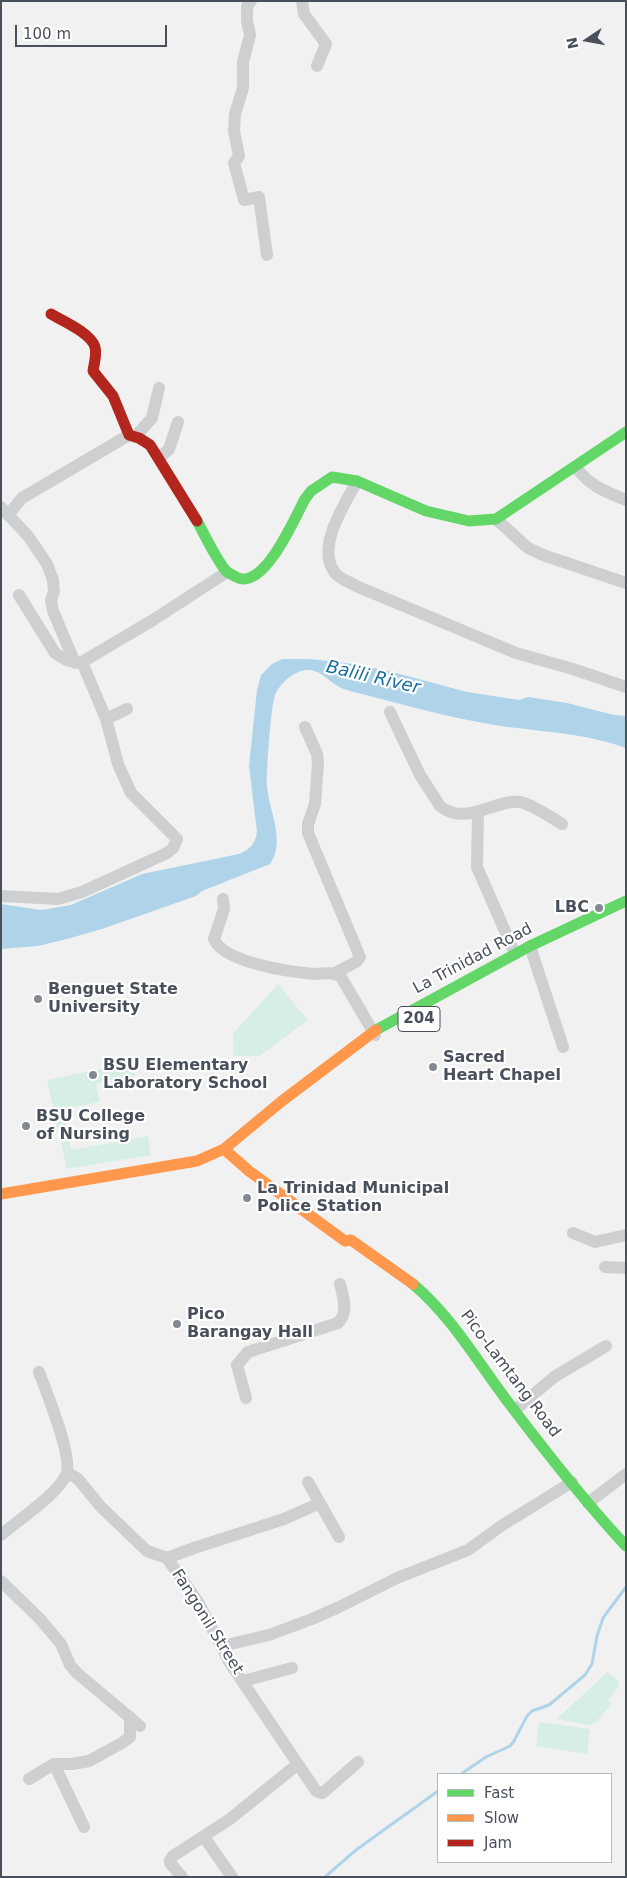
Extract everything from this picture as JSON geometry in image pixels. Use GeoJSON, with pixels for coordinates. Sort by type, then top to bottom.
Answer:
{"type":"FeatureCollection","features":[{"type":"Feature","properties":{"kind":"main road"},"geometry":{"type":"LineString","coordinates":[[52,314],[88,335],[93,342],[95,349],[93,371],[113,396],[132,436],[150,445],[227,572],[240,578],[248,578],[257,574],[266,566],[276,554],[305,499],[324,480],[340,477],[357,481],[426,512],[469,521],[496,519],[626,432]]}},
{"type":"Feature","properties":{"kind":"main road","name":"La Trinidad Road"},"geometry":{"type":"LineString","coordinates":[[376,1037],[467,991],[532,951],[626,902]]}},
{"type":"Feature","properties":{"kind":"main road","name":"La Trinidad Road"},"geometry":{"type":"LineString","coordinates":[[560,938],[608,922]]}},
{"type":"Feature","properties":{"kind":"main road","name":"La Trinidad Road"},"geometry":{"type":"LineString","coordinates":[[232,1149],[282,1101],[376,1037],[515,954],[532,951]]}},
{"type":"Feature","properties":{"kind":"main road"},"geometry":{"type":"LineString","coordinates":[[232,1149],[251,1158]]}},
{"type":"Feature","properties":{"kind":"main road","name":"204"},"geometry":{"type":"LineString","coordinates":[[216,1166],[232,1149]]}},
{"type":"Feature","properties":{"kind":"main road","name":"204"},"geometry":{"type":"LineString","coordinates":[[1,1194],[197,1161],[232,1149]]}},
{"type":"Feature","properties":{"kind":"main road","name":"Pico-Lamtang Road"},"geometry":{"type":"LineString","coordinates":[[232,1149],[249,1171],[345,1241],[350,1240]]}},
{"type":"Feature","properties":{"kind":"main road","name":"Pico-Lamtang Road"},"geometry":{"type":"LineString","coordinates":[[311,1202],[345,1228],[350,1240],[405,1278],[436,1304],[457,1329],[515,1410],[588,1503],[626,1546]]}},
{"type":"Feature","properties":{"kind":"street"},"geometry":{"type":"LineString","coordinates":[[251,1],[248,6],[247,22],[250,35],[243,62],[244,88],[235,114],[234,131],[239,156],[234,163],[244,200],[259,197],[267,255]]}},
{"type":"Feature","properties":{"kind":"street"},"geometry":{"type":"LineString","coordinates":[[302,1],[304,14],[326,44],[317,66]]}},
{"type":"Feature","properties":{"kind":"street"},"geometry":{"type":"LineString","coordinates":[[1,896],[58,898],[74,894],[101,884],[167,853],[173,848],[178,839],[131,794],[118,764],[106,718],[52,612],[53,580],[47,564],[28,536],[4,511],[22,498],[132,436],[152,418],[158,388]]}},
{"type":"Feature","properties":{"kind":"street"},"geometry":{"type":"LineString","coordinates":[[159,458],[169,449],[178,422]]}},
{"type":"Feature","properties":{"kind":"street"},"geometry":{"type":"LineString","coordinates":[[576,467],[584,478],[592,484],[626,500]]}},
{"type":"Feature","properties":{"kind":"street"},"geometry":{"type":"LineString","coordinates":[[357,481],[331,532],[328,554],[336,574],[373,599],[516,652],[626,687]]}},
{"type":"Feature","properties":{"kind":"street"},"geometry":{"type":"LineString","coordinates":[[496,519],[528,548],[543,555],[626,583]]}},
{"type":"Feature","properties":{"kind":"street"},"geometry":{"type":"LineString","coordinates":[[19,596],[54,654],[64,659],[79,662],[153,620],[227,572]]}},
{"type":"Feature","properties":{"kind":"street"},"geometry":{"type":"LineString","coordinates":[[106,718],[127,709]]}},
{"type":"Feature","properties":{"kind":"street"},"geometry":{"type":"LineString","coordinates":[[390,712],[420,775],[440,806],[449,813],[478,812],[513,802],[521,802],[562,824]]}},
{"type":"Feature","properties":{"kind":"street"},"geometry":{"type":"LineString","coordinates":[[223,899],[224,908],[214,939],[222,948],[235,956],[257,964],[316,974],[335,973],[356,962],[360,957],[308,829],[315,804],[318,763],[317,754],[305,727]]}},
{"type":"Feature","properties":{"kind":"street"},"geometry":{"type":"LineString","coordinates":[[478,812],[477,867],[515,954]]}},
{"type":"Feature","properties":{"kind":"street"},"geometry":{"type":"LineString","coordinates":[[532,951],[563,1047]]}},
{"type":"Feature","properties":{"kind":"street"},"geometry":{"type":"LineString","coordinates":[[335,973],[341,976],[376,1037]]}},
{"type":"Feature","properties":{"kind":"street"},"geometry":{"type":"LineString","coordinates":[[574,1232],[595,1242],[626,1235]]}},
{"type":"Feature","properties":{"kind":"street"},"geometry":{"type":"LineString","coordinates":[[605,1267],[626,1268]]}},
{"type":"Feature","properties":{"kind":"street"},"geometry":{"type":"LineString","coordinates":[[246,1398],[237,1365],[248,1352],[338,1323],[343,1318],[345,1306],[340,1284]]}},
{"type":"Feature","properties":{"kind":"street"},"geometry":{"type":"LineString","coordinates":[[515,1410],[554,1377],[606,1346]]}},
{"type":"Feature","properties":{"kind":"street"},"geometry":{"type":"LineString","coordinates":[[1,1536],[54,1491],[68,1473],[67,1453],[39,1372]]}},
{"type":"Feature","properties":{"kind":"street","name":"Fangonil Street"},"geometry":{"type":"LineString","coordinates":[[68,1473],[78,1479],[101,1507],[147,1551],[167,1558],[198,1602],[230,1663],[244,1681],[316,1791],[322,1793],[358,1762]]}},
{"type":"Feature","properties":{"kind":"street"},"geometry":{"type":"LineString","coordinates":[[588,1503],[626,1474]]}},
{"type":"Feature","properties":{"kind":"street"},"geometry":{"type":"LineString","coordinates":[[308,1482],[339,1537]]}},
{"type":"Feature","properties":{"kind":"street"},"geometry":{"type":"LineString","coordinates":[[222,1646],[269,1635],[312,1619],[397,1578],[468,1550],[501,1526],[572,1482]]}},
{"type":"Feature","properties":{"kind":"street"},"geometry":{"type":"LineString","coordinates":[[167,1558],[284,1519],[320,1503]]}},
{"type":"Feature","properties":{"kind":"street"},"geometry":{"type":"LineString","coordinates":[[1,1581],[40,1619],[61,1644],[70,1665],[77,1673],[135,1722],[130,1737],[89,1761],[72,1764],[54,1764],[29,1779]]}},
{"type":"Feature","properties":{"kind":"street"},"geometry":{"type":"LineString","coordinates":[[244,1681],[292,1668]]}},
{"type":"Feature","properties":{"kind":"street"},"geometry":{"type":"LineString","coordinates":[[54,1764],[84,1827]]}},
{"type":"Feature","properties":{"kind":"street"},"geometry":{"type":"LineString","coordinates":[[182,1877],[170,1863],[170,1860],[301,1768]]}},
{"type":"Feature","properties":{"kind":"street"},"geometry":{"type":"LineString","coordinates":[[204,1837],[232,1877]]}},
{"type":"Feature","properties":{"kind":"green space"},"geometry":{"type":"Polygon","coordinates":[[[278,984],[308,1020],[260,1056],[233,1056],[233,1034],[278,984]]]}},
{"type":"Feature","properties":{"kind":"green space"},"geometry":{"type":"Polygon","coordinates":[[[116,1066],[135,1073],[135,1076],[96,1083],[100,1102],[64,1109],[71,1150],[148,1136],[151,1155],[67,1169],[47,1080],[116,1066]]]}},
{"type":"Feature","properties":{"kind":"green space"},"geometry":{"type":"Polygon","coordinates":[[[607,1672],[619,1681],[617,1689],[608,1700],[612,1704],[596,1722],[589,1725],[557,1719],[607,1672]]]}},
{"type":"Feature","properties":{"kind":"green space"},"geometry":{"type":"Polygon","coordinates":[[[539,1722],[590,1729],[587,1754],[536,1746],[539,1722]]]}},
{"type":"Feature","properties":{"kind":"water","name":"Balili River"},"geometry":{"type":"Polygon","coordinates":[[[282,659],[310,659],[346,663],[385,670],[467,692],[519,700],[528,697],[567,703],[614,715],[626,716],[626,748],[591,738],[501,726],[450,716],[350,691],[338,686],[321,674],[304,670],[289,677],[281,685],[273,701],[267,786],[277,836],[277,846],[270,864],[202,891],[196,896],[102,929],[38,946],[1,949],[1,904],[41,910],[71,905],[142,874],[239,854],[251,846],[257,832],[249,766],[257,690],[261,675],[272,664],[282,659]]]}},
{"type":"Feature","properties":{"kind":"waterway"},"geometry":{"type":"LineString","coordinates":[[462,1773],[486,1757],[510,1746],[527,1716],[532,1711],[549,1705],[585,1675],[592,1664],[597,1636],[603,1618],[626,1587]]}},
{"type":"Feature","properties":{"kind":"waterway"},"geometry":{"type":"LineString","coordinates":[[325,1877],[356,1850],[437,1792]]}},
{"type":"Feature","properties":{"kind":"traffic: fast"},"geometry":{"type":"LineString","coordinates":[[197,521],[226,571],[236,577],[247,579],[257,574],[268,564],[311,491],[332,477],[357,481],[426,511],[469,521],[496,519],[626,432]]}},
{"type":"Feature","properties":{"kind":"traffic: fast"},"geometry":{"type":"LineString","coordinates":[[376,1030],[530,946],[626,901]]}},
{"type":"Feature","properties":{"kind":"traffic: fast"},"geometry":{"type":"LineString","coordinates":[[413,1284],[452,1325],[551,1457],[626,1546]]}},
{"type":"Feature","properties":{"kind":"traffic: slow"},"geometry":{"type":"LineString","coordinates":[[1,1194],[197,1161],[224,1149],[282,1101],[376,1030]]}},
{"type":"Feature","properties":{"kind":"traffic: slow"},"geometry":{"type":"LineString","coordinates":[[224,1149],[249,1171],[345,1241],[351,1240],[413,1284]]}},
{"type":"Feature","properties":{"kind":"traffic: jam"},"geometry":{"type":"LineString","coordinates":[[51,314],[76,328],[92,342],[96,353],[93,371],[113,396],[129,435],[139,438],[150,445],[197,521]]}},
{"type":"Feature","properties":{"kind":"place","name":"LBC"},"geometry":{"type":"Point","coordinates":[599,908]}},
{"type":"Feature","properties":{"kind":"place","name":"Benguet State University"},"geometry":{"type":"Point","coordinates":[38,999]}},
{"type":"Feature","properties":{"kind":"place","name":"Sacred Heart Chapel"},"geometry":{"type":"Point","coordinates":[433,1067]}},
{"type":"Feature","properties":{"kind":"place","name":"BSU Elementary Laboratory School"},"geometry":{"type":"Point","coordinates":[93,1075]}},
{"type":"Feature","properties":{"kind":"place","name":"BSU College of Nursing"},"geometry":{"type":"Point","coordinates":[26,1126]}},
{"type":"Feature","properties":{"kind":"place","name":"La Trinidad Municipal Police Station"},"geometry":{"type":"Point","coordinates":[247,1198]}},
{"type":"Feature","properties":{"kind":"place","name":"Pico Barangay Hall"},"geometry":{"type":"Point","coordinates":[177,1324]}}]}
